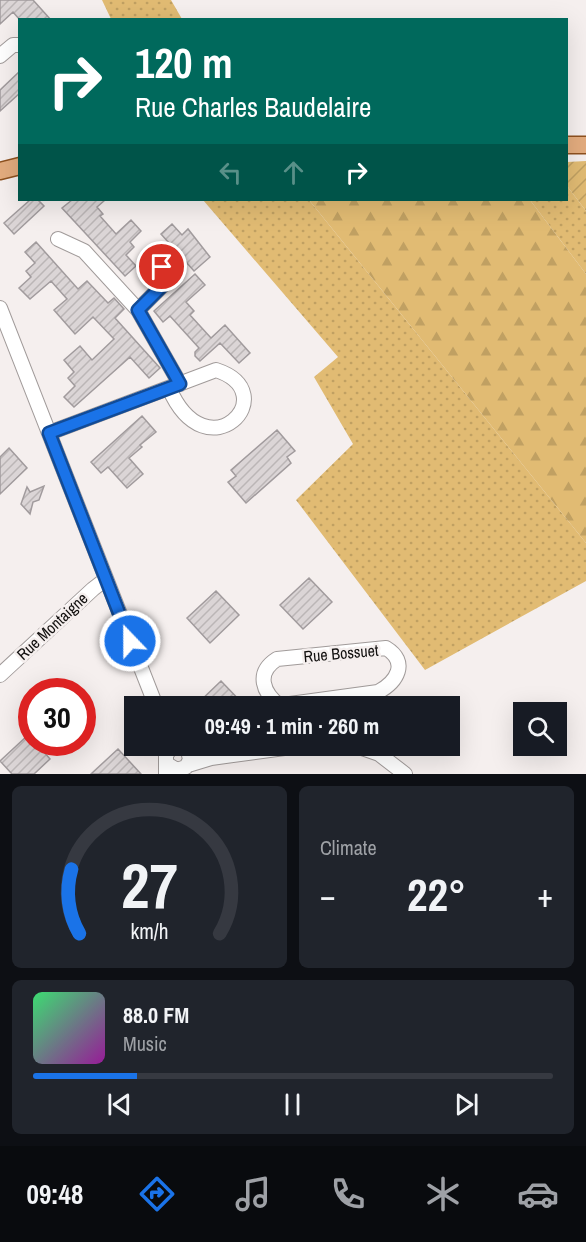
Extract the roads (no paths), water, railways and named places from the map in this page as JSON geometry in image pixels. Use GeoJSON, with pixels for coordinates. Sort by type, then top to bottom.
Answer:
{"type":"FeatureCollection","features":[{"type":"Feature","properties":{"kind":"main road"},"geometry":{"type":"LineString","coordinates":[[568,145],[586,145]]}},
{"type":"Feature","properties":{"kind":"street"},"geometry":{"type":"LineString","coordinates":[[0,56],[13,45],[18,45]]}},
{"type":"Feature","properties":{"kind":"street"},"geometry":{"type":"LineString","coordinates":[[49,433],[174,386],[216,370],[237,380],[243,390],[245,401],[230,423],[218,429],[206,428],[194,421],[182,410],[174,386],[138,310],[84,251],[58,239]]}},
{"type":"Feature","properties":{"kind":"street"},"geometry":{"type":"LineString","coordinates":[[138,310],[164,284],[162,267]]}},
{"type":"Feature","properties":{"kind":"street"},"geometry":{"type":"LineString","coordinates":[[0,308],[152,696]]}},
{"type":"Feature","properties":{"kind":"street","name":"Rue Montaigne"},"geometry":{"type":"LineString","coordinates":[[0,675],[106,579]]}},
{"type":"Feature","properties":{"kind":"street","name":"Rue Bossuet"},"geometry":{"type":"LineString","coordinates":[[269,696],[263,685],[265,673],[270,664],[277,659],[386,648],[393,653],[398,660],[399,669],[388,687],[378,692],[349,696]]}},
{"type":"Feature","properties":{"kind":"street"},"geometry":{"type":"LineString","coordinates":[[174,759],[225,756]]}},
{"type":"Feature","properties":{"kind":"street"},"geometry":{"type":"LineString","coordinates":[[382,756],[405,774]]}}]}
